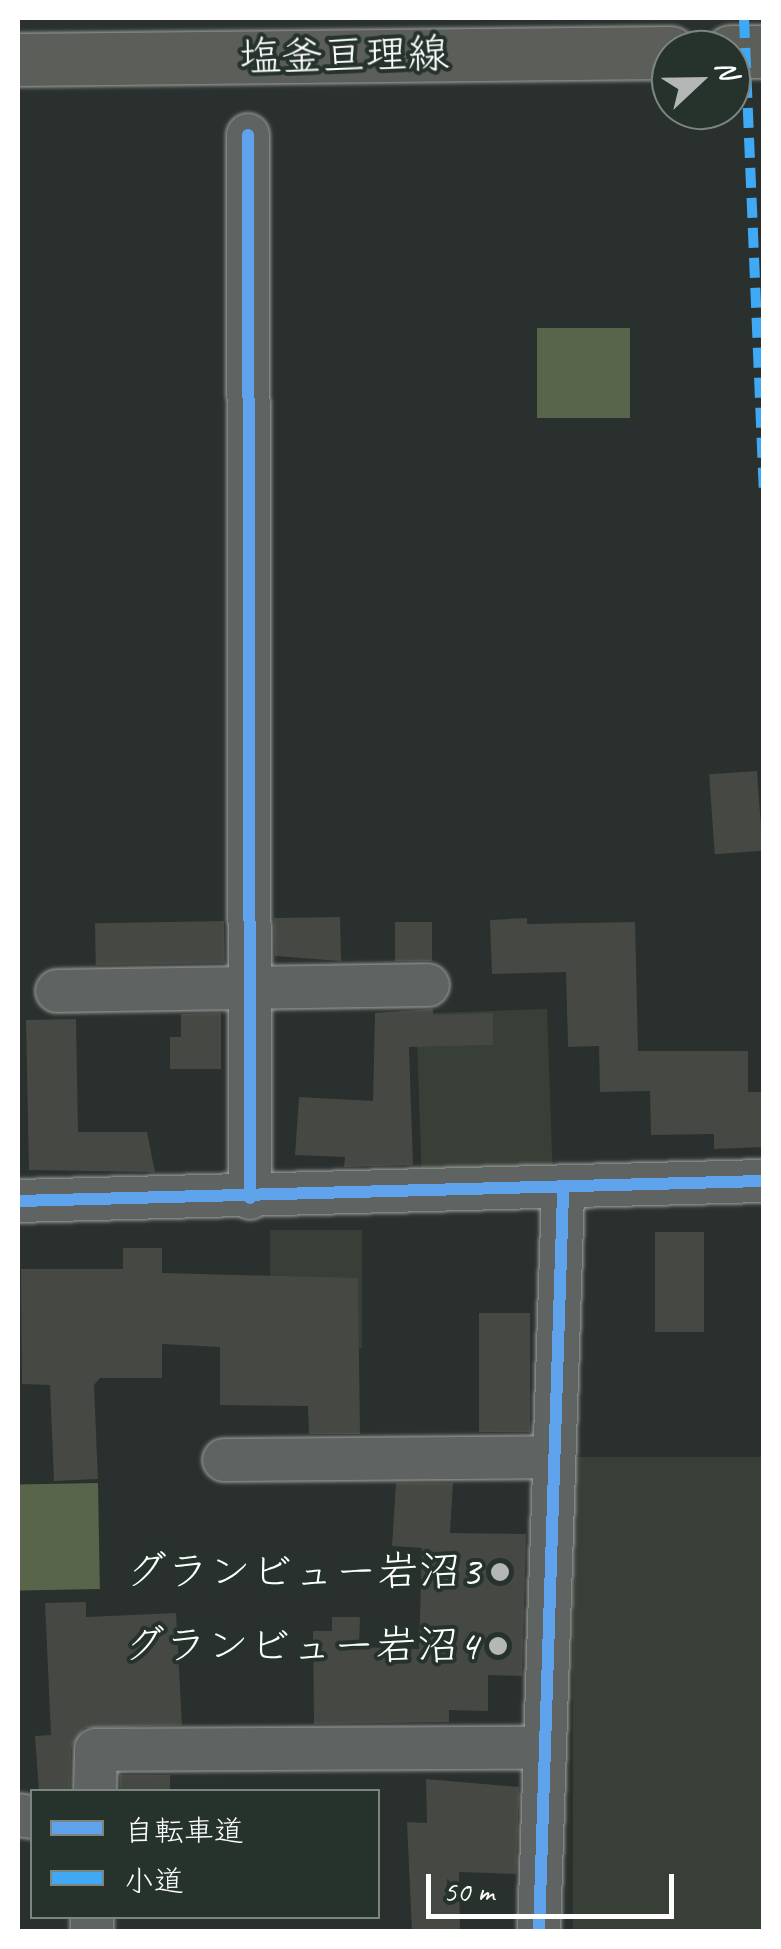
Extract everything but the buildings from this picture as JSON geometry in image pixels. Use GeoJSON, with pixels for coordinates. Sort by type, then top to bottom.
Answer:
{"type":"FeatureCollection","features":[{"type":"Feature","properties":{"kind":"main road","name":"塩釜亘理線"},"geometry":{"type":"LineString","coordinates":[[18,60],[651,53]]}},
{"type":"Feature","properties":{"kind":"street"},"geometry":{"type":"LineString","coordinates":[[248,135],[250,1198]]}},
{"type":"Feature","properties":{"kind":"street"},"geometry":{"type":"LineString","coordinates":[[56,990],[428,985]]}},
{"type":"Feature","properties":{"kind":"street"},"geometry":{"type":"LineString","coordinates":[[18,1202],[563,1191],[764,1181]]}},
{"type":"Feature","properties":{"kind":"street"},"geometry":{"type":"LineString","coordinates":[[539,1932],[563,1191]]}},
{"type":"Feature","properties":{"kind":"street"},"geometry":{"type":"LineString","coordinates":[[224,1460],[554,1457]]}},
{"type":"Feature","properties":{"kind":"street"},"geometry":{"type":"LineString","coordinates":[[95,1789],[96,1750],[544,1748]]}},
{"type":"Feature","properties":{"kind":"shaded area"},"geometry":{"type":"Polygon","coordinates":[[[547,1009],[553,1175],[422,1179],[416,1014],[547,1009]]]}},
{"type":"Feature","properties":{"kind":"shaded area"},"geometry":{"type":"Polygon","coordinates":[[[270,1230],[362,1230],[362,1348],[270,1348],[270,1230]]]}},
{"type":"Feature","properties":{"kind":"shaded area"},"geometry":{"type":"Polygon","coordinates":[[[573,1457],[763,1457],[763,1931],[573,1931],[573,1457]]]}},
{"type":"Feature","properties":{"kind":"green space"},"geometry":{"type":"Polygon","coordinates":[[[537,328],[630,328],[630,418],[537,418],[537,328]]]}},
{"type":"Feature","properties":{"kind":"green space"},"geometry":{"type":"Polygon","coordinates":[[[98,1483],[100,1589],[20,1590],[18,1484],[98,1483]]]}},
{"type":"Feature","properties":{"kind":"marked path"},"geometry":{"type":"LineString","coordinates":[[744,18],[764,491]]}},
{"type":"Feature","properties":{"kind":"cycle path"},"geometry":{"type":"LineString","coordinates":[[248,135],[250,1198]]}},
{"type":"Feature","properties":{"kind":"cycle path"},"geometry":{"type":"LineString","coordinates":[[18,1201],[764,1181]]}},
{"type":"Feature","properties":{"kind":"cycle path"},"geometry":{"type":"LineString","coordinates":[[539,1932],[563,1191]]}},
{"type":"Feature","properties":{"kind":"place","name":"グランビュー岩沼3"},"geometry":{"type":"Point","coordinates":[500,1572]}},
{"type":"Feature","properties":{"kind":"place","name":"グランビュー岩沼4"},"geometry":{"type":"Point","coordinates":[498,1646]}}]}
